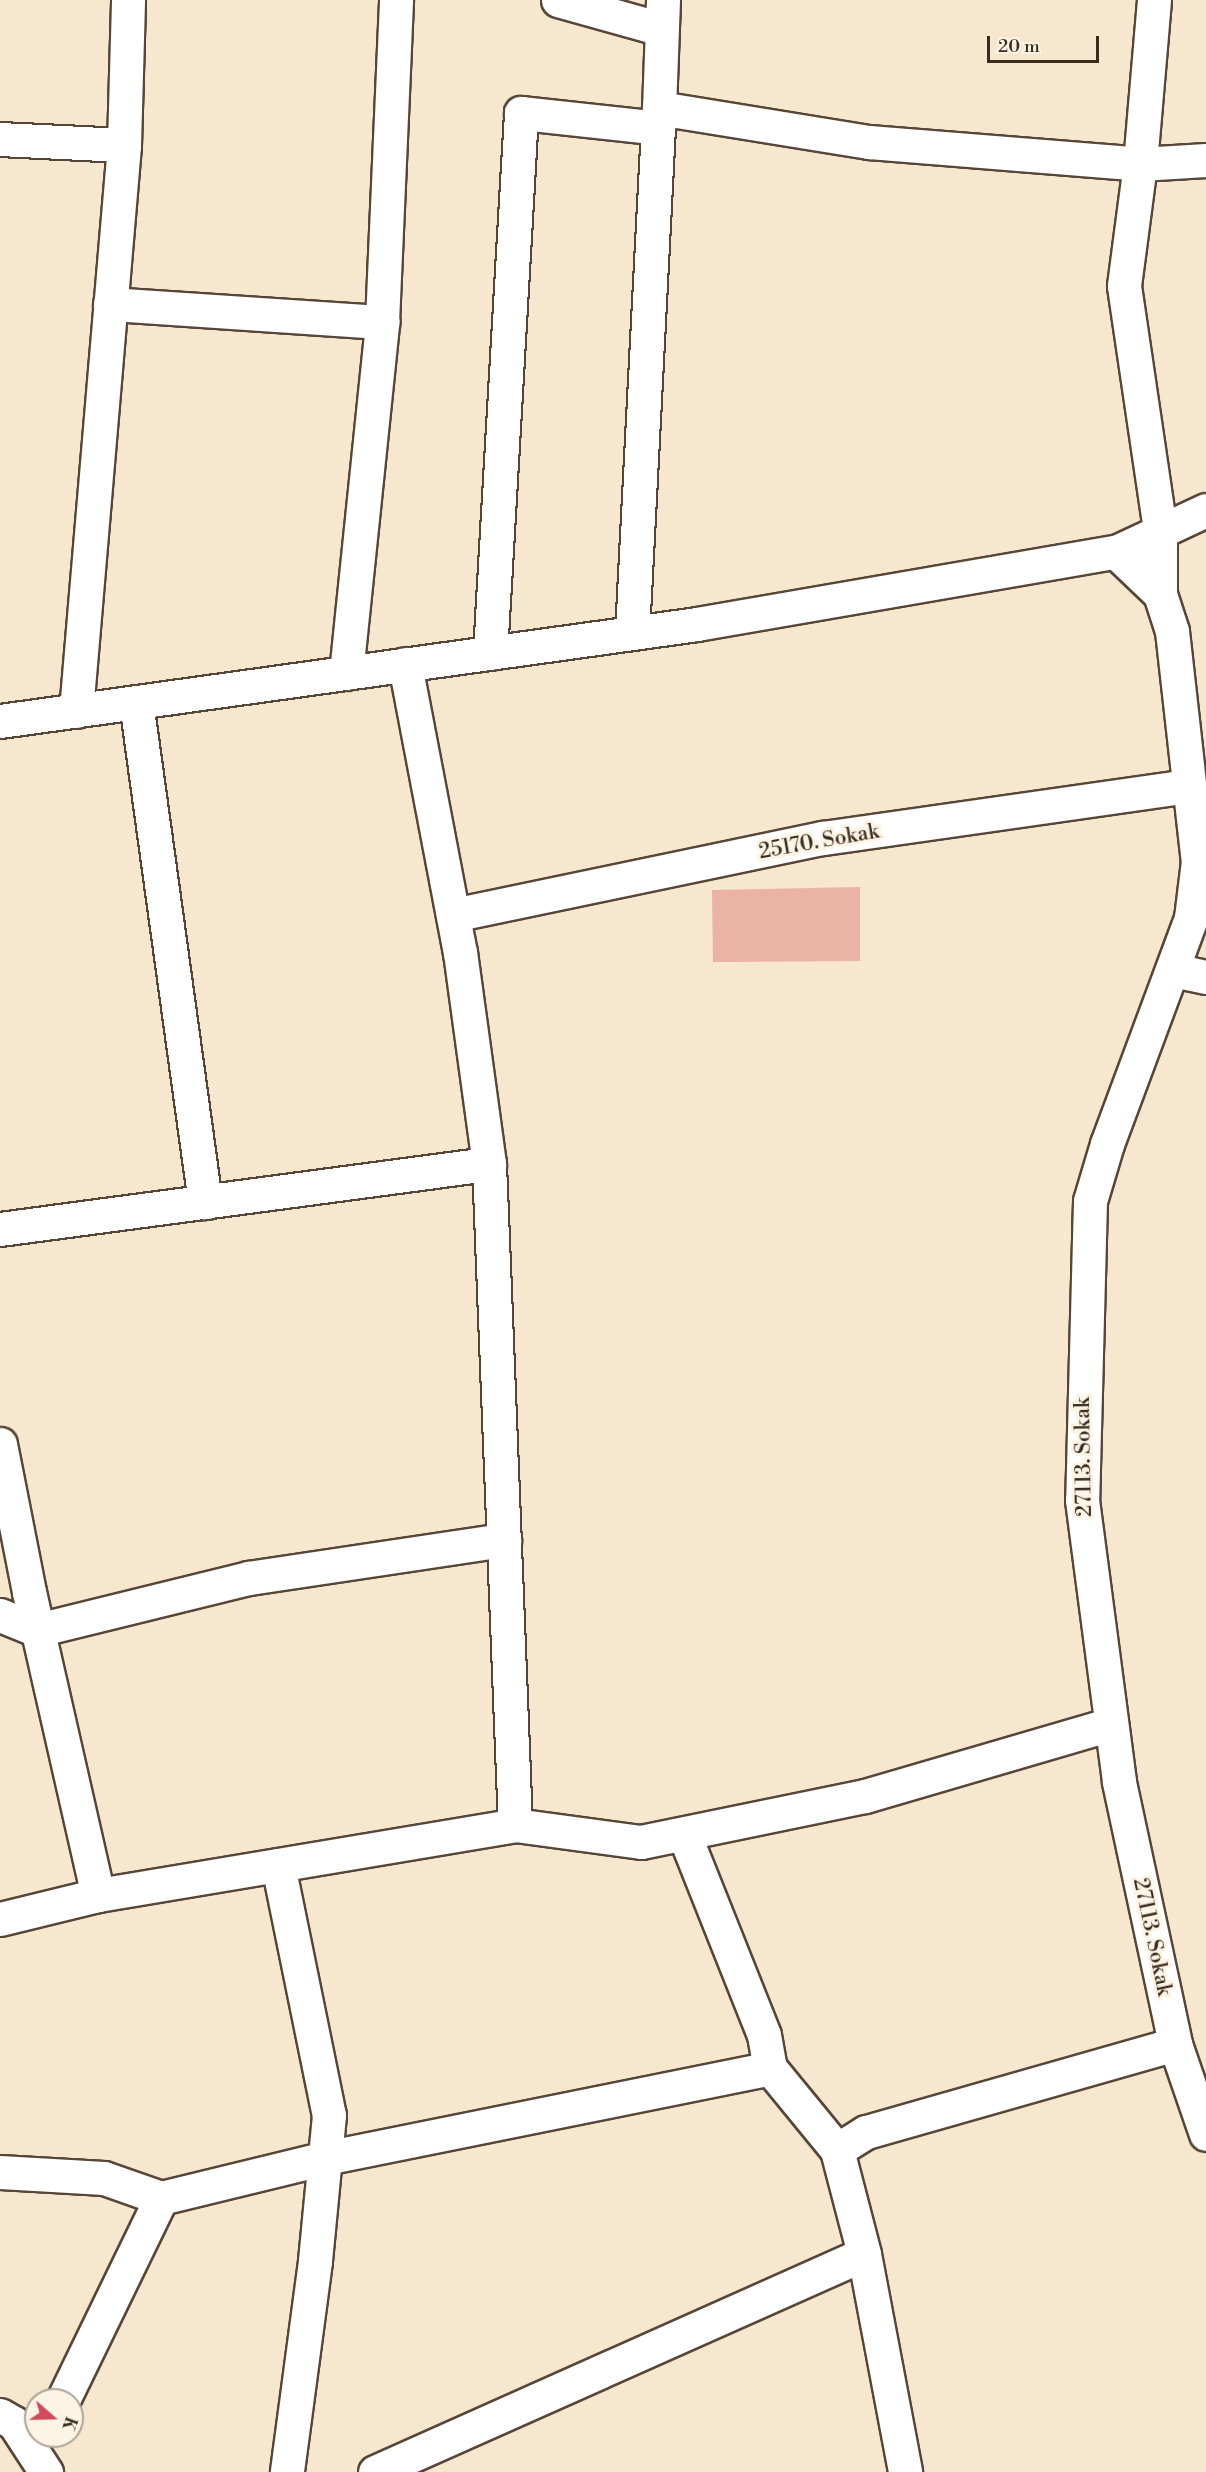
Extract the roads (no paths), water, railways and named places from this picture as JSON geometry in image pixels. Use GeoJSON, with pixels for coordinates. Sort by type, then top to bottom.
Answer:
{"type":"FeatureCollection","features":[{"type":"Feature","properties":{"kind":"street"},"geometry":{"type":"LineString","coordinates":[[76,711],[124,146],[128,0]]}},
{"type":"Feature","properties":{"kind":"street"},"geometry":{"type":"LineString","coordinates":[[346,673],[382,322],[396,0]]}},
{"type":"Feature","properties":{"kind":"street"},"geometry":{"type":"LineString","coordinates":[[558,0],[662,14],[632,633]]}},
{"type":"Feature","properties":{"kind":"street"},"geometry":{"type":"LineString","coordinates":[[1154,0],[1140,164],[1124,286],[1160,531],[1160,594]]}},
{"type":"Feature","properties":{"kind":"street"},"geometry":{"type":"LineString","coordinates":[[490,652],[521,113],[658,118],[869,142],[1140,164],[1206,160]]}},
{"type":"Feature","properties":{"kind":"street"},"geometry":{"type":"LineString","coordinates":[[0,139],[124,146]]}},
{"type":"Feature","properties":{"kind":"street"},"geometry":{"type":"LineString","coordinates":[[110,304],[382,322]]}},
{"type":"Feature","properties":{"kind":"street"},"geometry":{"type":"LineString","coordinates":[[0,721],[632,633],[1116,552],[1206,510]]}},
{"type":"Feature","properties":{"kind":"street"},"geometry":{"type":"LineString","coordinates":[[1116,552],[1160,594]]}},
{"type":"Feature","properties":{"kind":"street","name":"27113. Sokak"},"geometry":{"type":"LineString","coordinates":[[1160,594],[1172,631],[1195,797],[1198,861],[1191,918],[1107,1144],[1090,1201],[1082,1500],[1119,1782],[1206,2134]]}},
{"type":"Feature","properties":{"kind":"street"},"geometry":{"type":"LineString","coordinates":[[405,664],[453,915],[489,1164],[515,1825]]}},
{"type":"Feature","properties":{"kind":"street"},"geometry":{"type":"LineString","coordinates":[[136,702],[205,1202]]}},
{"type":"Feature","properties":{"kind":"street","name":"25170. Sokak"},"geometry":{"type":"LineString","coordinates":[[453,915],[823,838],[1195,797]]}},
{"type":"Feature","properties":{"kind":"street"},"geometry":{"type":"LineString","coordinates":[[1173,970],[1206,977]]}},
{"type":"Feature","properties":{"kind":"street"},"geometry":{"type":"LineString","coordinates":[[0,1228],[489,1164]]}},
{"type":"Feature","properties":{"kind":"street"},"geometry":{"type":"LineString","coordinates":[[0,1444],[37,1630],[98,1895]]}},
{"type":"Feature","properties":{"kind":"street"},"geometry":{"type":"LineString","coordinates":[[0,1615],[37,1630],[249,1578],[504,1540]]}},
{"type":"Feature","properties":{"kind":"street"},"geometry":{"type":"LineString","coordinates":[[0,1919],[98,1895],[515,1825],[641,1842],[865,1796],[1111,1724]]}},
{"type":"Feature","properties":{"kind":"street"},"geometry":{"type":"LineString","coordinates":[[684,1834],[764,2035],[770,2068],[837,2150],[864,2254],[905,2472]]}},
{"type":"Feature","properties":{"kind":"street"},"geometry":{"type":"LineString","coordinates":[[278,1865],[329,2115],[287,2472]]}},
{"type":"Feature","properties":{"kind":"street"},"geometry":{"type":"LineString","coordinates":[[837,2150],[866,2132],[1188,2058]]}},
{"type":"Feature","properties":{"kind":"street"},"geometry":{"type":"LineString","coordinates":[[0,2172],[104,2178],[161,2198],[325,2158],[770,2068]]}},
{"type":"Feature","properties":{"kind":"street"},"geometry":{"type":"LineString","coordinates":[[69,2388],[161,2198]]}},
{"type":"Feature","properties":{"kind":"street"},"geometry":{"type":"LineString","coordinates":[[375,2472],[864,2254]]}},
{"type":"Feature","properties":{"kind":"street"},"geometry":{"type":"LineString","coordinates":[[0,2415],[14,2423],[43,2455]]}}]}
